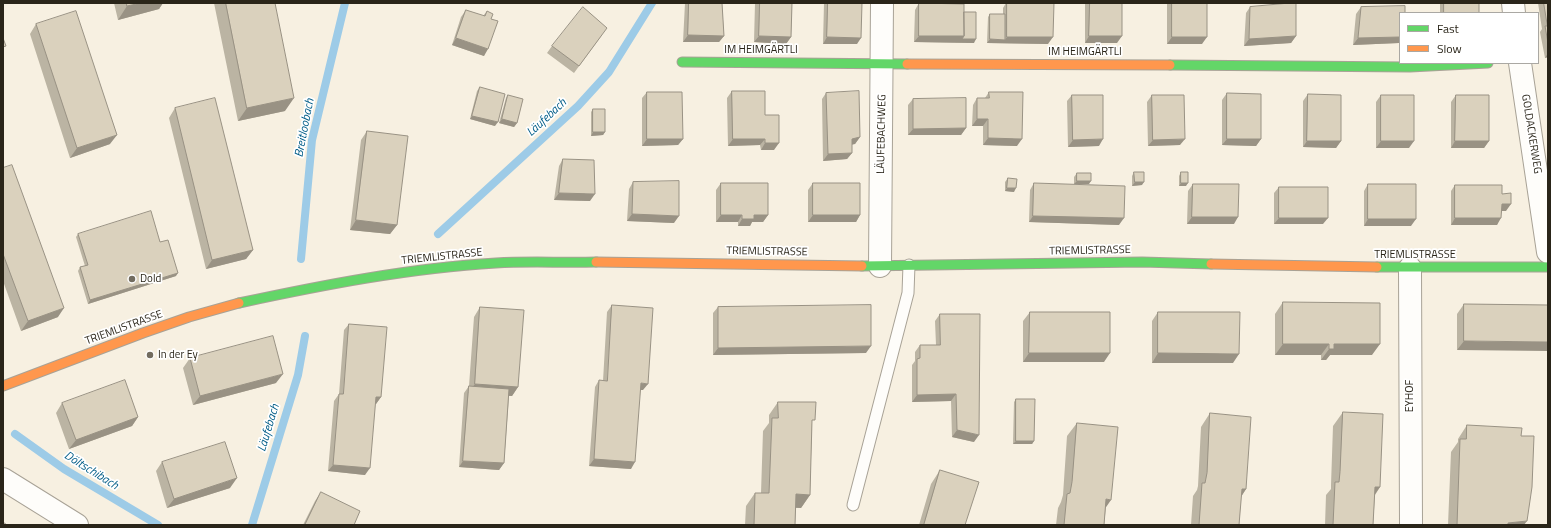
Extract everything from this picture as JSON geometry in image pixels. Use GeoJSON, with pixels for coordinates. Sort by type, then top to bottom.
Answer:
{"type":"FeatureCollection","features":[{"type":"Feature","properties":{"kind":"street","name":"LÄUFEBACHWEG"},"geometry":{"type":"LineString","coordinates":[[880,266],[882,3]]}},
{"type":"Feature","properties":{"kind":"street","name":"IM HEIMGÄRTLI"},"geometry":{"type":"LineString","coordinates":[[682,62],[1410,67],[1468,64]]}},
{"type":"Feature","properties":{"kind":"street","name":"GOLDACKERWEG"},"geometry":{"type":"LineString","coordinates":[[1520,64],[1539,120],[1548,252]]}},
{"type":"Feature","properties":{"kind":"street","name":"TRIEMLISTRASSE"},"geometry":{"type":"LineString","coordinates":[[3,386],[189,317],[323,285],[404,273],[496,263],[636,262],[880,266],[1142,262],[1410,268],[1548,267]]}},
{"type":"Feature","properties":{"kind":"street","name":"EYHOF"},"geometry":{"type":"LineString","coordinates":[[1410,268],[1411,525]]}},
{"type":"Feature","properties":{"kind":"street"},"geometry":{"type":"LineString","coordinates":[[3,479],[77,525]]}},
{"type":"Feature","properties":{"kind":"lane"},"geometry":{"type":"LineString","coordinates":[[853,505],[908,293],[909,265]]}},
{"type":"Feature","properties":{"kind":"building"},"geometry":{"type":"Polygon","coordinates":[[[127,3],[141,3],[127,6],[127,3]]]}},
{"type":"Feature","properties":{"kind":"building"},"geometry":{"type":"Polygon","coordinates":[[[226,3],[275,3],[294,98],[247,108],[226,3]]]}},
{"type":"Feature","properties":{"kind":"building"},"geometry":{"type":"Polygon","coordinates":[[[689,3],[722,3],[724,36],[688,35],[689,3]]]}},
{"type":"Feature","properties":{"kind":"building"},"geometry":{"type":"Polygon","coordinates":[[[760,3],[792,3],[791,37],[759,36],[760,3]]]}},
{"type":"Feature","properties":{"kind":"building"},"geometry":{"type":"Polygon","coordinates":[[[828,3],[862,3],[861,38],[827,37],[828,3]]]}},
{"type":"Feature","properties":{"kind":"building"},"geometry":{"type":"Polygon","coordinates":[[[919,3],[964,4],[964,36],[919,36],[919,3]]]}},
{"type":"Feature","properties":{"kind":"building"},"geometry":{"type":"Polygon","coordinates":[[[1007,3],[1054,3],[1053,37],[1007,37],[1007,3]]]}},
{"type":"Feature","properties":{"kind":"building"},"geometry":{"type":"Polygon","coordinates":[[[1090,3],[1122,3],[1122,36],[1089,36],[1090,3]]]}},
{"type":"Feature","properties":{"kind":"building"},"geometry":{"type":"Polygon","coordinates":[[[1172,3],[1207,3],[1207,37],[1172,37],[1172,3]]]}},
{"type":"Feature","properties":{"kind":"building"},"geometry":{"type":"Polygon","coordinates":[[[1296,3],[1296,36],[1249,39],[1250,7],[1296,3]]]}},
{"type":"Feature","properties":{"kind":"building"},"geometry":{"type":"Polygon","coordinates":[[[1444,3],[1479,3],[1479,12],[1444,12],[1444,3]]]}},
{"type":"Feature","properties":{"kind":"building"},"geometry":{"type":"Polygon","coordinates":[[[1544,3],[1548,3],[1548,43],[1545,26],[1547,26],[1544,3]]]}},
{"type":"Feature","properties":{"kind":"building"},"geometry":{"type":"Polygon","coordinates":[[[1405,6],[1405,12],[1399,12],[1399,37],[1358,38],[1361,7],[1405,6]]]}},
{"type":"Feature","properties":{"kind":"building"},"geometry":{"type":"Polygon","coordinates":[[[583,7],[607,28],[579,66],[552,46],[583,7]]]}},
{"type":"Feature","properties":{"kind":"building"},"geometry":{"type":"Polygon","coordinates":[[[466,10],[485,16],[487,11],[493,14],[491,19],[498,21],[488,49],[456,38],[466,10]]]}},
{"type":"Feature","properties":{"kind":"building"},"geometry":{"type":"Polygon","coordinates":[[[76,11],[117,135],[77,148],[36,24],[76,11]]]}},
{"type":"Feature","properties":{"kind":"building"},"geometry":{"type":"Polygon","coordinates":[[[964,12],[976,12],[976,39],[962,39],[964,36],[964,12]]]}},
{"type":"Feature","properties":{"kind":"building"},"geometry":{"type":"Polygon","coordinates":[[[990,14],[1005,14],[1005,40],[990,39],[990,14]]]}},
{"type":"Feature","properties":{"kind":"building"},"geometry":{"type":"Polygon","coordinates":[[[3,38],[6,46],[3,47],[3,38]]]}},
{"type":"Feature","properties":{"kind":"building"},"geometry":{"type":"Polygon","coordinates":[[[480,87],[505,94],[498,122],[472,116],[480,87]]]}},
{"type":"Feature","properties":{"kind":"building"},"geometry":{"type":"Polygon","coordinates":[[[732,91],[765,91],[765,115],[779,115],[779,143],[765,143],[765,139],[733,139],[732,91]]]}},
{"type":"Feature","properties":{"kind":"building"},"geometry":{"type":"Polygon","coordinates":[[[859,91],[860,137],[852,139],[852,153],[828,154],[826,93],[859,91]]]}},
{"type":"Feature","properties":{"kind":"building"},"geometry":{"type":"Polygon","coordinates":[[[647,92],[682,92],[683,139],[647,139],[647,92]]]}},
{"type":"Feature","properties":{"kind":"building"},"geometry":{"type":"Polygon","coordinates":[[[989,92],[1023,92],[1022,139],[988,138],[988,119],[977,119],[977,98],[989,98],[989,92]]]}},
{"type":"Feature","properties":{"kind":"building"},"geometry":{"type":"Polygon","coordinates":[[[1227,93],[1261,94],[1261,139],[1227,139],[1227,93]]]}},
{"type":"Feature","properties":{"kind":"building"},"geometry":{"type":"Polygon","coordinates":[[[1308,94],[1341,95],[1341,141],[1307,141],[1308,94]]]}},
{"type":"Feature","properties":{"kind":"building"},"geometry":{"type":"Polygon","coordinates":[[[508,95],[523,99],[517,123],[502,119],[508,95]]]}},
{"type":"Feature","properties":{"kind":"building"},"geometry":{"type":"Polygon","coordinates":[[[1072,95],[1103,95],[1103,139],[1073,140],[1072,95]]]}},
{"type":"Feature","properties":{"kind":"building"},"geometry":{"type":"Polygon","coordinates":[[[1152,95],[1184,95],[1185,139],[1153,140],[1152,95]]]}},
{"type":"Feature","properties":{"kind":"building"},"geometry":{"type":"Polygon","coordinates":[[[1381,95],[1414,95],[1414,141],[1381,141],[1381,95]]]}},
{"type":"Feature","properties":{"kind":"building"},"geometry":{"type":"Polygon","coordinates":[[[1456,95],[1489,95],[1489,141],[1455,141],[1456,95]]]}},
{"type":"Feature","properties":{"kind":"building"},"geometry":{"type":"Polygon","coordinates":[[[215,98],[253,250],[212,260],[175,108],[215,98]]]}},
{"type":"Feature","properties":{"kind":"building"},"geometry":{"type":"Polygon","coordinates":[[[966,98],[966,128],[913,129],[913,99],[966,98]]]}},
{"type":"Feature","properties":{"kind":"building"},"geometry":{"type":"Polygon","coordinates":[[[593,109],[605,109],[605,132],[593,132],[593,109]]]}},
{"type":"Feature","properties":{"kind":"building"},"geometry":{"type":"Polygon","coordinates":[[[367,131],[408,136],[397,225],[356,220],[367,131]]]}},
{"type":"Feature","properties":{"kind":"building"},"geometry":{"type":"Polygon","coordinates":[[[563,159],[594,160],[595,194],[559,193],[563,159]]]}},
{"type":"Feature","properties":{"kind":"building"},"geometry":{"type":"Polygon","coordinates":[[[12,165],[64,308],[28,321],[3,254],[3,168],[12,165]]]}},
{"type":"Feature","properties":{"kind":"building"},"geometry":{"type":"Polygon","coordinates":[[[1134,172],[1144,172],[1144,182],[1135,182],[1134,172]]]}},
{"type":"Feature","properties":{"kind":"building"},"geometry":{"type":"Polygon","coordinates":[[[1181,172],[1188,172],[1188,183],[1181,183],[1181,172]]]}},
{"type":"Feature","properties":{"kind":"building"},"geometry":{"type":"Polygon","coordinates":[[[1077,173],[1091,173],[1091,181],[1077,181],[1077,173]]]}},
{"type":"Feature","properties":{"kind":"building"},"geometry":{"type":"Polygon","coordinates":[[[1008,178],[1017,179],[1016,188],[1007,188],[1008,178]]]}},
{"type":"Feature","properties":{"kind":"building"},"geometry":{"type":"Polygon","coordinates":[[[679,181],[679,216],[632,214],[633,182],[679,181]]]}},
{"type":"Feature","properties":{"kind":"building"},"geometry":{"type":"Polygon","coordinates":[[[721,183],[768,183],[768,215],[754,215],[754,219],[742,219],[742,215],[721,215],[721,183]]]}},
{"type":"Feature","properties":{"kind":"building"},"geometry":{"type":"Polygon","coordinates":[[[813,183],[860,183],[860,215],[813,215],[813,183]]]}},
{"type":"Feature","properties":{"kind":"building"},"geometry":{"type":"Polygon","coordinates":[[[1034,183],[1125,186],[1124,218],[1033,216],[1034,183]]]}},
{"type":"Feature","properties":{"kind":"building"},"geometry":{"type":"Polygon","coordinates":[[[1193,184],[1239,184],[1238,217],[1192,217],[1193,184]]]}},
{"type":"Feature","properties":{"kind":"building"},"geometry":{"type":"Polygon","coordinates":[[[1368,184],[1416,184],[1416,219],[1368,219],[1368,184]]]}},
{"type":"Feature","properties":{"kind":"building"},"geometry":{"type":"Polygon","coordinates":[[[1455,185],[1502,185],[1502,194],[1511,193],[1511,204],[1502,204],[1501,218],[1455,218],[1455,185]]]}},
{"type":"Feature","properties":{"kind":"building"},"geometry":{"type":"Polygon","coordinates":[[[1279,187],[1328,187],[1328,218],[1279,218],[1279,187]]]}},
{"type":"Feature","properties":{"kind":"building"},"geometry":{"type":"Polygon","coordinates":[[[151,211],[160,242],[168,240],[178,273],[90,300],[80,267],[88,265],[78,234],[151,211]]]}},
{"type":"Feature","properties":{"kind":"building"},"geometry":{"type":"Polygon","coordinates":[[[1283,302],[1380,303],[1380,344],[1334,344],[1334,349],[1329,349],[1329,344],[1283,344],[1283,302]]]}},
{"type":"Feature","properties":{"kind":"building"},"geometry":{"type":"Polygon","coordinates":[[[1464,304],[1548,305],[1548,342],[1464,341],[1464,304]]]}},
{"type":"Feature","properties":{"kind":"building"},"geometry":{"type":"Polygon","coordinates":[[[612,305],[653,308],[648,384],[641,383],[635,462],[594,459],[599,380],[607,381],[612,305]]]}},
{"type":"Feature","properties":{"kind":"building"},"geometry":{"type":"Polygon","coordinates":[[[871,305],[871,346],[718,348],[718,307],[871,305]]]}},
{"type":"Feature","properties":{"kind":"building"},"geometry":{"type":"Polygon","coordinates":[[[480,307],[524,310],[518,387],[475,384],[480,307]]]}},
{"type":"Feature","properties":{"kind":"building"},"geometry":{"type":"Polygon","coordinates":[[[1030,312],[1110,312],[1110,353],[1029,353],[1030,312]]]}},
{"type":"Feature","properties":{"kind":"building"},"geometry":{"type":"Polygon","coordinates":[[[1158,312],[1240,312],[1239,354],[1158,353],[1158,312]]]}},
{"type":"Feature","properties":{"kind":"building"},"geometry":{"type":"Polygon","coordinates":[[[940,314],[980,314],[979,435],[957,430],[956,394],[917,395],[917,359],[920,358],[920,345],[940,345],[940,314]]]}},
{"type":"Feature","properties":{"kind":"building"},"geometry":{"type":"Polygon","coordinates":[[[349,324],[387,327],[381,397],[376,397],[370,468],[333,465],[339,394],[343,394],[349,324]]]}},
{"type":"Feature","properties":{"kind":"building"},"geometry":{"type":"Polygon","coordinates":[[[273,336],[283,374],[200,396],[190,358],[273,336]]]}},
{"type":"Feature","properties":{"kind":"building"},"geometry":{"type":"Polygon","coordinates":[[[125,380],[138,417],[76,440],[62,403],[125,380]]]}},
{"type":"Feature","properties":{"kind":"building"},"geometry":{"type":"Polygon","coordinates":[[[469,386],[509,389],[504,463],[463,461],[469,386]]]}},
{"type":"Feature","properties":{"kind":"building"},"geometry":{"type":"Polygon","coordinates":[[[1016,399],[1035,399],[1034,441],[1016,441],[1016,399]]]}},
{"type":"Feature","properties":{"kind":"building"},"geometry":{"type":"Polygon","coordinates":[[[778,402],[816,402],[815,420],[812,420],[810,495],[796,494],[795,525],[754,525],[755,493],[769,493],[772,418],[778,418],[778,402]]]}},
{"type":"Feature","properties":{"kind":"building"},"geometry":{"type":"Polygon","coordinates":[[[1343,412],[1383,414],[1380,487],[1375,487],[1373,525],[1333,525],[1335,482],[1339,482],[1340,472],[1343,412]]]}},
{"type":"Feature","properties":{"kind":"building"},"geometry":{"type":"Polygon","coordinates":[[[1210,413],[1251,417],[1246,489],[1242,489],[1239,525],[1199,525],[1202,483],[1205,483],[1207,473],[1210,413]]]}},
{"type":"Feature","properties":{"kind":"building"},"geometry":{"type":"Polygon","coordinates":[[[1077,423],[1118,427],[1111,500],[1106,499],[1104,525],[1064,525],[1067,494],[1070,493],[1072,482],[1077,423]]]}},
{"type":"Feature","properties":{"kind":"building"},"geometry":{"type":"Polygon","coordinates":[[[1467,425],[1522,428],[1521,436],[1534,436],[1532,487],[1527,521],[1508,523],[1508,525],[1457,525],[1460,439],[1466,439],[1467,425]]]}},
{"type":"Feature","properties":{"kind":"building"},"geometry":{"type":"Polygon","coordinates":[[[225,442],[237,478],[174,499],[162,462],[225,442]]]}},
{"type":"Feature","properties":{"kind":"building"},"geometry":{"type":"Polygon","coordinates":[[[940,470],[979,482],[965,525],[924,525],[940,470]]]}},
{"type":"Feature","properties":{"kind":"building"},"geometry":{"type":"Polygon","coordinates":[[[321,492],[360,511],[354,525],[305,525],[321,492]]]}},
{"type":"Feature","properties":{"kind":"waterway","name":"Breitloobach"},"geometry":{"type":"LineString","coordinates":[[301,259],[312,140],[345,3]]}},
{"type":"Feature","properties":{"kind":"waterway","name":"Läufebach"},"geometry":{"type":"LineString","coordinates":[[438,234],[578,106],[609,72],[652,3]]}},
{"type":"Feature","properties":{"kind":"waterway","name":"Läufebach"},"geometry":{"type":"LineString","coordinates":[[252,525],[298,375],[305,336]]}},
{"type":"Feature","properties":{"kind":"waterway","name":"Döltschibach"},"geometry":{"type":"LineString","coordinates":[[15,434],[64,469],[158,525]]}},
{"type":"Feature","properties":{"kind":"traffic: fast"},"geometry":{"type":"LineString","coordinates":[[682,62],[907,64]]}},
{"type":"Feature","properties":{"kind":"traffic: fast"},"geometry":{"type":"LineString","coordinates":[[1170,65],[1410,67],[1468,64]]}},
{"type":"Feature","properties":{"kind":"traffic: fast"},"geometry":{"type":"LineString","coordinates":[[239,303],[367,278],[464,265],[508,262],[596,262]]}},
{"type":"Feature","properties":{"kind":"traffic: fast"},"geometry":{"type":"LineString","coordinates":[[862,266],[1142,262],[1211,264]]}},
{"type":"Feature","properties":{"kind":"traffic: fast"},"geometry":{"type":"LineString","coordinates":[[1377,267],[1548,267]]}},
{"type":"Feature","properties":{"kind":"traffic: slow"},"geometry":{"type":"LineString","coordinates":[[907,64],[1170,65]]}},
{"type":"Feature","properties":{"kind":"traffic: slow"},"geometry":{"type":"LineString","coordinates":[[596,262],[862,266]]}},
{"type":"Feature","properties":{"kind":"traffic: slow"},"geometry":{"type":"LineString","coordinates":[[1211,264],[1377,267]]}},
{"type":"Feature","properties":{"kind":"traffic: slow"},"geometry":{"type":"LineString","coordinates":[[3,386],[143,333],[189,317],[239,303]]}},
{"type":"Feature","properties":{"kind":"place","name":"Dold"},"geometry":{"type":"Point","coordinates":[132,279]}},
{"type":"Feature","properties":{"kind":"place","name":"In der Ey"},"geometry":{"type":"Point","coordinates":[150,355]}}]}
